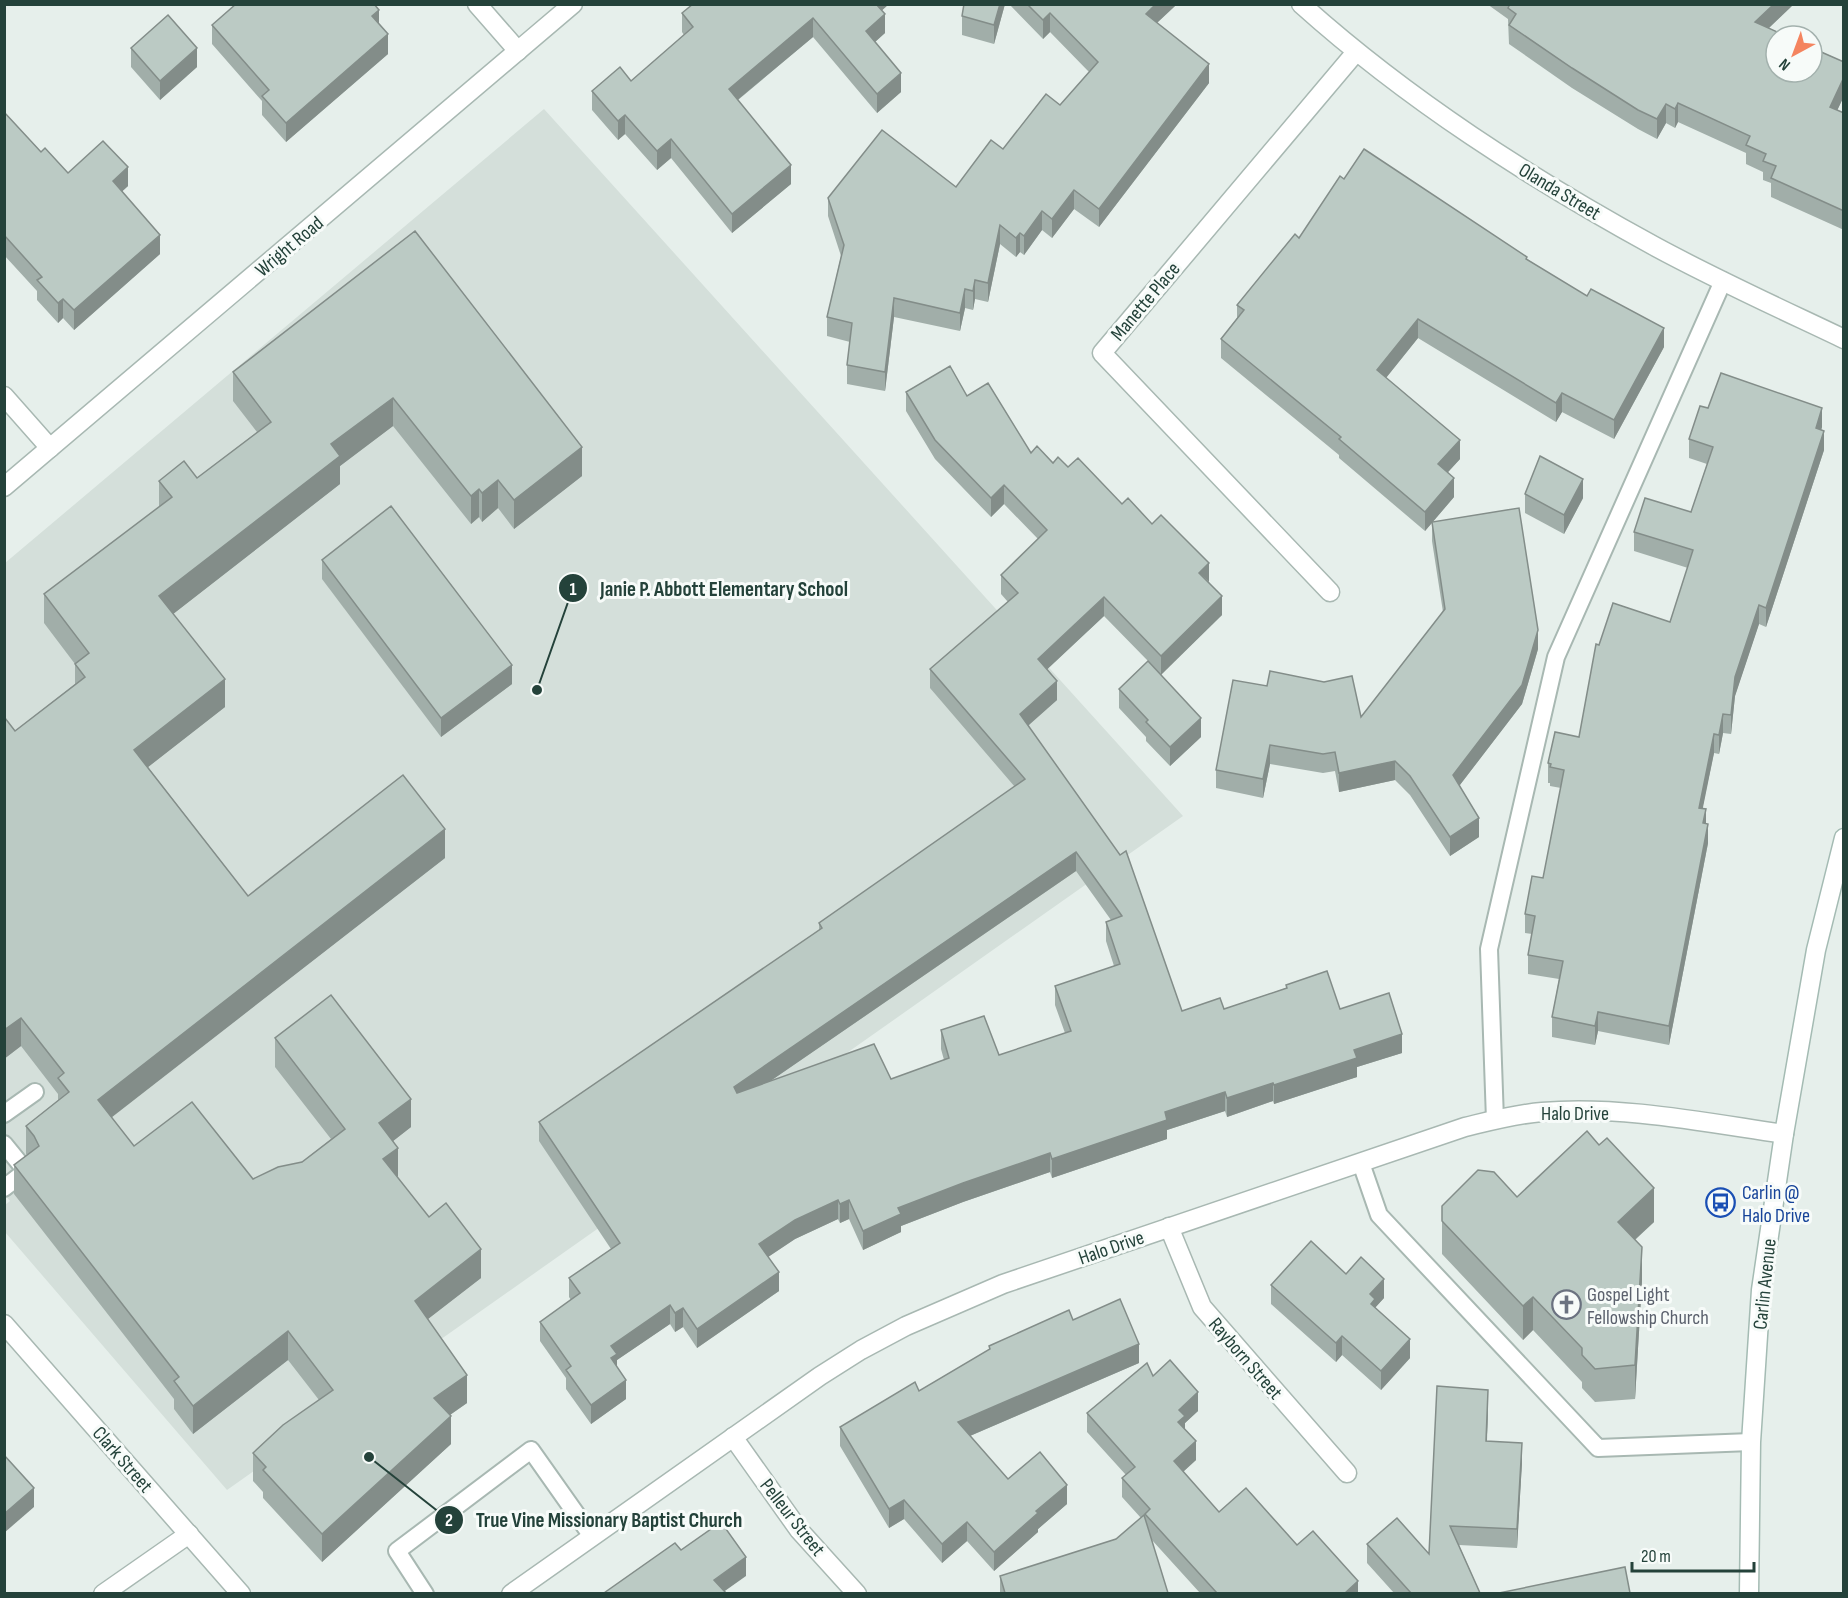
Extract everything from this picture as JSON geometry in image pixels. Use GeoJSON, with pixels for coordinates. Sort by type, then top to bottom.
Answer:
{"type":"FeatureCollection","features":[{"type":"Feature","properties":{"kind":"street"},"geometry":{"type":"LineString","coordinates":[[477,4],[518,51]]}},
{"type":"Feature","properties":{"kind":"street","name":"Wright Road"},"geometry":{"type":"LineString","coordinates":[[4,487],[573,4]]}},
{"type":"Feature","properties":{"kind":"street","name":"Olanda Street"},"geometry":{"type":"LineString","coordinates":[[1301,4],[1356,52],[1413,96],[1533,176],[1640,238],[1844,339]]}},
{"type":"Feature","properties":{"kind":"street","name":"Manette Place"},"geometry":{"type":"LineString","coordinates":[[1330,592],[1102,353],[1356,52]]}},
{"type":"Feature","properties":{"kind":"street"},"geometry":{"type":"LineString","coordinates":[[4,396],[50,448]]}},
{"type":"Feature","properties":{"kind":"street","name":"Carlin Avenue"},"geometry":{"type":"LineString","coordinates":[[1749,1593],[1751,1442],[1761,1290],[1816,950],[1844,838]]}},
{"type":"Feature","properties":{"kind":"street","name":"Halo Drive"},"geometry":{"type":"LineString","coordinates":[[511,1593],[820,1376],[861,1350],[953,1304],[1003,1284],[1465,1127],[1495,1120],[1540,1112],[1588,1110],[1698,1121],[1785,1134]]}},
{"type":"Feature","properties":{"kind":"street","name":"Rayborn Street"},"geometry":{"type":"LineString","coordinates":[[1169,1227],[1202,1307],[1347,1473]]}},
{"type":"Feature","properties":{"kind":"street","name":"Clark Street"},"geometry":{"type":"LineString","coordinates":[[4,1324],[241,1593]]}},
{"type":"Feature","properties":{"kind":"street","name":"Pelleur Street"},"geometry":{"type":"LineString","coordinates":[[733,1437],[799,1530],[857,1593]]}},
{"type":"Feature","properties":{"kind":"street"},"geometry":{"type":"LineString","coordinates":[[103,1593],[189,1534]]}},
{"type":"Feature","properties":{"kind":"lane"},"geometry":{"type":"LineString","coordinates":[[1495,1120],[1489,949],[1556,657],[1723,281]]}},
{"type":"Feature","properties":{"kind":"lane"},"geometry":{"type":"LineString","coordinates":[[4,1114],[35,1092]]}},
{"type":"Feature","properties":{"kind":"lane"},"geometry":{"type":"LineString","coordinates":[[4,1144],[26,1171],[4,1188]]}},
{"type":"Feature","properties":{"kind":"lane"},"geometry":{"type":"LineString","coordinates":[[1361,1163],[1379,1215],[1598,1448],[1751,1442]]}},
{"type":"Feature","properties":{"kind":"lane"},"geometry":{"type":"LineString","coordinates":[[425,1593],[397,1551],[531,1450],[591,1535]]}},
{"type":"Feature","properties":{"kind":"shaded area"},"geometry":{"type":"Polygon","coordinates":[[[544,109],[1183,816],[227,1490],[5,1232],[5,1205],[10,1201],[5,1195],[5,563],[544,109]]]}},
{"type":"Feature","properties":{"kind":"building"},"geometry":{"type":"Polygon","coordinates":[[[236,4],[374,4],[379,10],[372,16],[388,34],[286,123],[262,96],[269,90],[212,25],[236,4]]]}},
{"type":"Feature","properties":{"kind":"building"},"geometry":{"type":"Polygon","coordinates":[[[693,4],[876,4],[885,14],[866,31],[901,73],[877,94],[813,18],[729,89],[791,165],[732,214],[671,139],[657,151],[625,115],[618,121],[592,91],[620,67],[631,81],[693,27],[682,13],[693,4]]]}},
{"type":"Feature","properties":{"kind":"building"},"geometry":{"type":"Polygon","coordinates":[[[964,4],[1000,4],[994,25],[962,16],[964,4]]]}},
{"type":"Feature","properties":{"kind":"building"},"geometry":{"type":"Polygon","coordinates":[[[1027,4],[1156,4],[1146,14],[1209,64],[1099,209],[1074,190],[1052,219],[1042,211],[1024,236],[1020,233],[1016,238],[1000,225],[988,283],[975,280],[973,291],[965,289],[960,313],[894,298],[885,372],[847,365],[852,323],[827,317],[844,245],[828,198],[882,130],[956,187],[991,140],[1003,149],[1046,94],[1060,105],[1098,62],[1050,13],[1043,20],[1027,4]]]}},
{"type":"Feature","properties":{"kind":"building"},"geometry":{"type":"Polygon","coordinates":[[[1510,4],[1774,4],[1755,22],[1764,26],[1764,84],[1824,84],[1824,53],[1844,62],[1844,77],[1830,107],[1844,113],[1844,211],[1771,178],[1776,166],[1763,161],[1766,154],[1746,145],[1750,136],[1678,103],[1675,109],[1666,104],[1657,119],[1638,110],[1509,25],[1516,14],[1508,8],[1510,4]]]}},
{"type":"Feature","properties":{"kind":"building"},"geometry":{"type":"Polygon","coordinates":[[[168,15],[197,48],[160,81],[131,48],[168,15]]]}},
{"type":"Feature","properties":{"kind":"building"},"geometry":{"type":"Polygon","coordinates":[[[4,112],[41,152],[45,148],[68,173],[103,141],[128,167],[113,181],[160,235],[74,310],[63,299],[58,303],[37,280],[42,277],[4,235],[4,112]]]}},
{"type":"Feature","properties":{"kind":"building"},"geometry":{"type":"Polygon","coordinates":[[[1364,149],[1527,257],[1526,259],[1587,296],[1591,289],[1664,328],[1614,420],[1562,393],[1556,403],[1418,319],[1377,370],[1460,440],[1438,464],[1454,478],[1425,512],[1339,439],[1341,437],[1221,339],[1244,310],[1237,305],[1295,234],[1299,238],[1340,176],[1344,179],[1364,149]]]}},
{"type":"Feature","properties":{"kind":"building"},"geometry":{"type":"Polygon","coordinates":[[[415,231],[582,447],[514,500],[498,480],[482,493],[479,489],[471,496],[393,398],[331,444],[340,456],[159,596],[225,679],[134,750],[248,896],[403,775],[445,829],[98,1100],[134,1146],[192,1102],[253,1179],[278,1167],[302,1162],[345,1129],[275,1038],[331,995],[411,1099],[379,1123],[398,1148],[383,1159],[429,1217],[446,1203],[481,1249],[415,1301],[467,1375],[434,1398],[451,1416],[322,1534],[263,1470],[266,1467],[253,1453],[283,1425],[333,1390],[288,1331],[193,1406],[174,1381],[179,1377],[14,1165],[39,1146],[26,1126],[69,1092],[58,1078],[64,1073],[21,1018],[4,1030],[4,718],[15,731],[85,677],[75,664],[89,653],[44,594],[172,497],[159,481],[184,461],[197,478],[271,422],[233,372],[415,231]]]}},
{"type":"Feature","properties":{"kind":"building"},"geometry":{"type":"Polygon","coordinates":[[[950,366],[967,396],[988,383],[1031,453],[1037,446],[1053,463],[1058,457],[1068,467],[1078,458],[1122,504],[1128,498],[1152,524],[1161,515],[1209,563],[1199,573],[1222,596],[1161,656],[1104,597],[1038,659],[1057,681],[1020,714],[1120,855],[1126,851],[1182,1011],[1220,998],[1224,1009],[1287,988],[1286,985],[1327,971],[1340,1009],[1389,993],[1402,1034],[1354,1050],[1357,1058],[1227,1098],[1225,1092],[1165,1112],[1167,1120],[1052,1159],[1050,1153],[963,1183],[898,1208],[901,1214],[863,1231],[849,1200],[840,1204],[838,1200],[795,1220],[759,1244],[779,1272],[697,1329],[683,1308],[675,1313],[670,1305],[611,1346],[617,1354],[611,1358],[626,1380],[591,1405],[566,1370],[571,1366],[540,1322],[580,1293],[569,1278],[620,1243],[539,1122],[822,928],[819,923],[1025,779],[930,669],[1018,593],[1001,575],[1047,530],[1004,485],[991,498],[935,440],[906,392],[950,366]],[[1076,852],[734,1087],[737,1093],[874,1044],[891,1079],[949,1058],[941,1030],[984,1016],[999,1055],[1071,1031],[1055,986],[1120,964],[1106,922],[1122,916],[1076,852]]]}},
{"type":"Feature","properties":{"kind":"building"},"geometry":{"type":"Polygon","coordinates":[[[1721,373],[1822,408],[1816,428],[1824,431],[1766,608],[1759,605],[1735,677],[1731,715],[1723,714],[1719,735],[1714,734],[1699,808],[1706,809],[1703,823],[1708,824],[1669,1026],[1598,1012],[1595,1026],[1552,1017],[1563,961],[1528,955],[1535,916],[1525,914],[1532,876],[1543,878],[1564,770],[1550,767],[1551,764],[1548,763],[1555,732],[1579,737],[1596,644],[1599,645],[1613,603],[1670,622],[1693,550],[1634,532],[1645,498],[1691,512],[1713,447],[1689,439],[1700,406],[1708,408],[1721,373]]]}},
{"type":"Feature","properties":{"kind":"building"},"geometry":{"type":"Polygon","coordinates":[[[1540,456],[1583,479],[1564,515],[1525,494],[1540,456]]]}},
{"type":"Feature","properties":{"kind":"building"},"geometry":{"type":"Polygon","coordinates":[[[391,506],[512,665],[441,718],[322,560],[391,506]]]}},
{"type":"Feature","properties":{"kind":"building"},"geometry":{"type":"Polygon","coordinates":[[[1519,508],[1538,630],[1522,685],[1453,775],[1479,818],[1450,837],[1410,776],[1395,761],[1339,773],[1335,752],[1323,754],[1270,745],[1263,779],[1216,770],[1233,680],[1267,686],[1270,671],[1324,682],[1352,676],[1361,717],[1445,609],[1432,522],[1519,508]]]}},
{"type":"Feature","properties":{"kind":"building"},"geometry":{"type":"Polygon","coordinates":[[[1148,661],[1201,718],[1170,747],[1119,689],[1148,661]]]}},
{"type":"Feature","properties":{"kind":"building"},"geometry":{"type":"Polygon","coordinates":[[[1587,1131],[1599,1145],[1607,1138],[1654,1188],[1618,1222],[1642,1247],[1635,1365],[1595,1369],[1582,1355],[1582,1348],[1533,1297],[1523,1306],[1442,1221],[1442,1206],[1478,1170],[1494,1172],[1517,1197],[1587,1131]]]}},
{"type":"Feature","properties":{"kind":"building"},"geometry":{"type":"Polygon","coordinates":[[[1311,1241],[1346,1274],[1361,1257],[1384,1279],[1370,1294],[1375,1299],[1371,1304],[1410,1339],[1381,1371],[1342,1336],[1336,1343],[1271,1285],[1311,1241]]]}},
{"type":"Feature","properties":{"kind":"building"},"geometry":{"type":"Polygon","coordinates":[[[1120,1299],[1139,1344],[958,1422],[1008,1479],[1040,1452],[1067,1485],[1036,1511],[1038,1513],[994,1552],[967,1522],[942,1544],[904,1500],[889,1509],[840,1427],[915,1382],[919,1391],[990,1349],[989,1346],[1069,1310],[1073,1320],[1120,1299]]]}},
{"type":"Feature","properties":{"kind":"building"},"geometry":{"type":"Polygon","coordinates":[[[1170,1360],[1198,1392],[1179,1410],[1185,1416],[1178,1422],[1196,1441],[1174,1461],[1219,1512],[1246,1488],[1297,1545],[1313,1531],[1358,1581],[1345,1593],[1217,1593],[1145,1514],[1150,1509],[1122,1478],[1135,1467],[1087,1413],[1147,1363],[1153,1376],[1170,1360]]]}},
{"type":"Feature","properties":{"kind":"building"},"geometry":{"type":"Polygon","coordinates":[[[1437,1386],[1488,1390],[1486,1441],[1522,1443],[1517,1529],[1450,1526],[1480,1593],[1411,1593],[1367,1544],[1397,1518],[1429,1554],[1437,1386]]]}},
{"type":"Feature","properties":{"kind":"building"},"geometry":{"type":"Polygon","coordinates":[[[4,1455],[34,1488],[4,1514],[4,1455]]]}},
{"type":"Feature","properties":{"kind":"building"},"geometry":{"type":"Polygon","coordinates":[[[1144,1515],[1168,1593],[1005,1593],[1000,1576],[1116,1539],[1144,1515]]]}},
{"type":"Feature","properties":{"kind":"building"},"geometry":{"type":"Polygon","coordinates":[[[721,1522],[746,1557],[714,1580],[726,1593],[604,1593],[675,1543],[681,1550],[721,1522]]]}},
{"type":"Feature","properties":{"kind":"building"},"geometry":{"type":"Polygon","coordinates":[[[1625,1567],[1630,1593],[1499,1593],[1625,1567]]]}},
{"type":"Feature","properties":{"kind":"place","name":"Janie P. Abbott Elementary School"},"geometry":{"type":"Point","coordinates":[537,690]}},
{"type":"Feature","properties":{"kind":"place","name":"Carlin @ Halo Drive"},"geometry":{"type":"Point","coordinates":[1721,1203]}},
{"type":"Feature","properties":{"kind":"place","name":"Gospel Light Fellowship Church"},"geometry":{"type":"Point","coordinates":[1566,1305]}},
{"type":"Feature","properties":{"kind":"place","name":"True Vine Missionary Baptist Church"},"geometry":{"type":"Point","coordinates":[369,1457]}}]}
